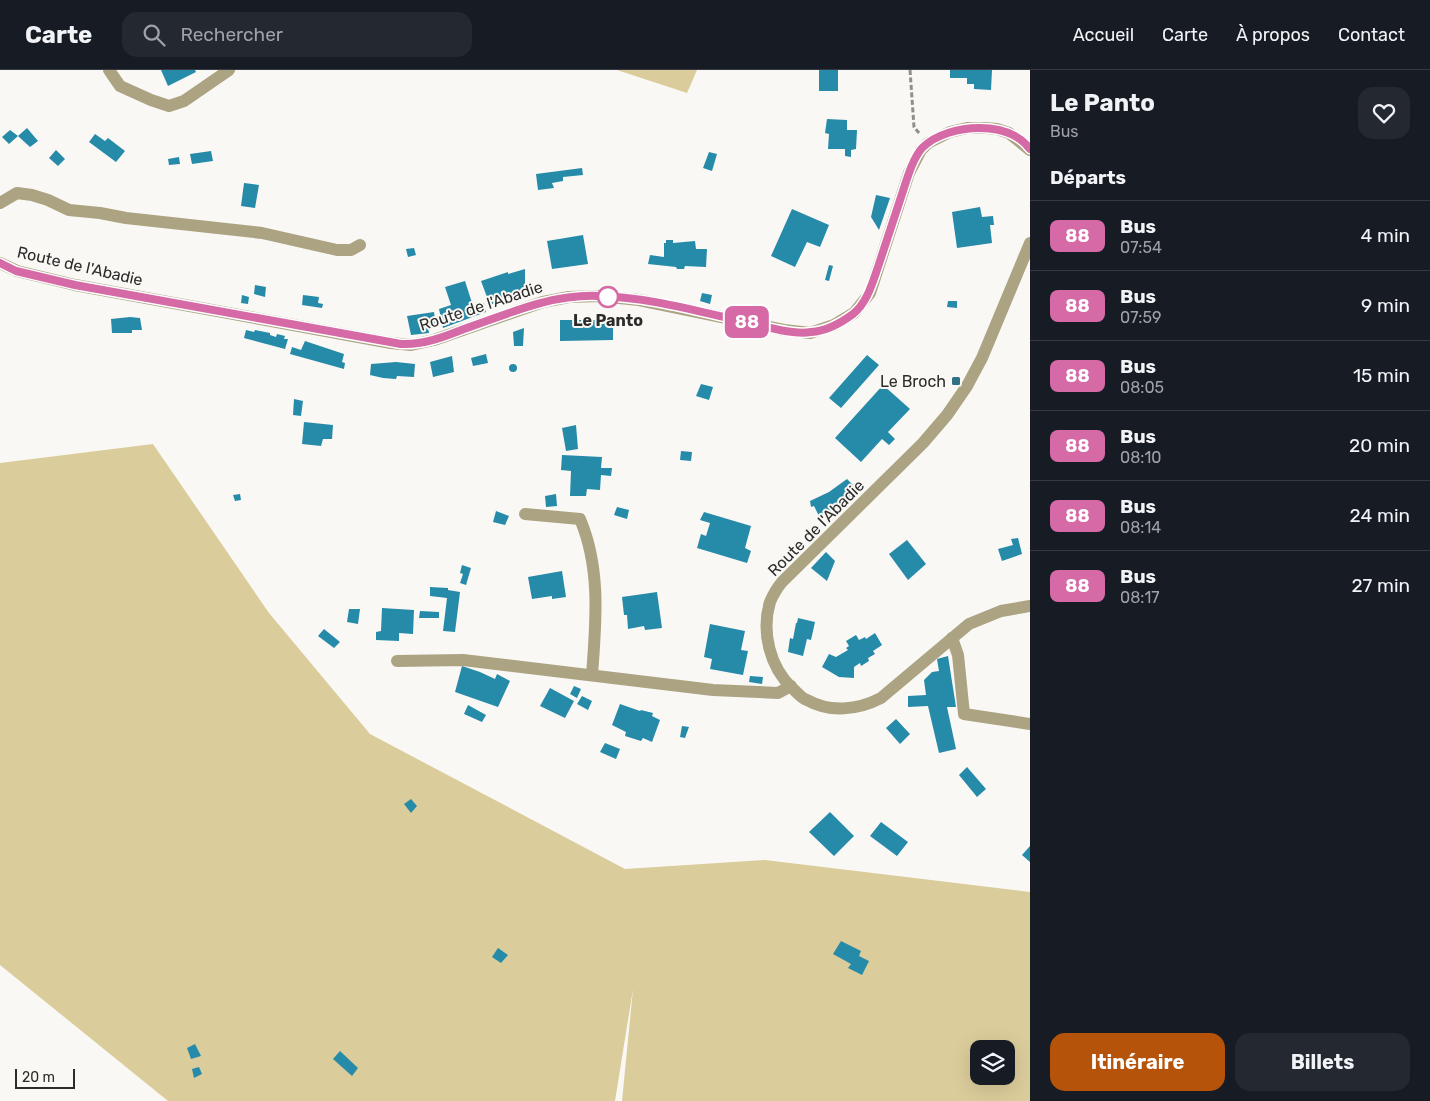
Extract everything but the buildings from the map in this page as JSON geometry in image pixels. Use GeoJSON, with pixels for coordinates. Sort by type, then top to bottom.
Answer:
{"type":"FeatureCollection","features":[{"type":"Feature","properties":{"kind":"street"},"geometry":{"type":"LineString","coordinates":[[109,70],[120,86],[169,106],[184,101],[229,70]]}},
{"type":"Feature","properties":{"kind":"street","name":"Route de l'Abadie"},"geometry":{"type":"LineString","coordinates":[[0,263],[16,271],[75,285],[391,343],[411,345],[434,340],[542,302],[569,297],[598,296],[639,300],[784,330],[810,333],[834,325],[854,313],[870,292],[909,173],[921,150],[928,144],[950,132],[967,128],[986,128],[1010,133],[1030,150]]}},
{"type":"Feature","properties":{"kind":"street"},"geometry":{"type":"LineString","coordinates":[[0,203],[17,194],[25,194],[48,200],[69,210],[262,233],[337,250],[351,250],[360,245]]}},
{"type":"Feature","properties":{"kind":"street","name":"Route de l'Abadie"},"geometry":{"type":"LineString","coordinates":[[1030,243],[982,358],[967,386],[947,415],[909,457],[789,574],[775,591],[768,612],[767,640],[783,679],[805,700],[820,706],[839,709],[855,708],[868,705],[881,698],[969,624],[1000,611],[1030,606]]}},
{"type":"Feature","properties":{"kind":"street"},"geometry":{"type":"LineString","coordinates":[[525,514],[580,518],[588,538],[596,592],[592,675]]}},
{"type":"Feature","properties":{"kind":"street"},"geometry":{"type":"LineString","coordinates":[[952,638],[958,655],[964,714],[1030,724]]}},
{"type":"Feature","properties":{"kind":"street"},"geometry":{"type":"LineString","coordinates":[[397,661],[463,660],[713,690],[778,693],[791,686]]}},
{"type":"Feature","properties":{"kind":"path"},"geometry":{"type":"LineString","coordinates":[[910,70],[914,127],[928,144]]}},
{"type":"Feature","properties":{"kind":"shaded area"},"geometry":{"type":"Polygon","coordinates":[[[617,70],[697,70],[687,93],[617,70]]]}},
{"type":"Feature","properties":{"kind":"shaded area"},"geometry":{"type":"Polygon","coordinates":[[[153,444],[269,613],[370,734],[625,869],[765,860],[1030,892],[1030,1101],[622,1101],[633,989],[615,1101],[168,1101],[0,965],[0,463],[153,444]]]}},
{"type":"Feature","properties":{"kind":"bus line","name":"88"},"geometry":{"type":"LineString","coordinates":[[0,263],[16,271],[75,285],[391,343],[411,345],[434,340],[542,302],[569,297],[598,296],[639,300],[784,330],[810,333],[834,325],[854,313],[870,292],[909,173],[921,150],[928,144],[950,132],[967,128],[986,128],[1010,133],[1030,149]]}},
{"type":"Feature","properties":{"kind":"place","name":"Le Panto"},"geometry":{"type":"Point","coordinates":[608,297]}},
{"type":"Feature","properties":{"kind":"place","name":"Le Broch"},"geometry":{"type":"Point","coordinates":[956,381]}}]}
